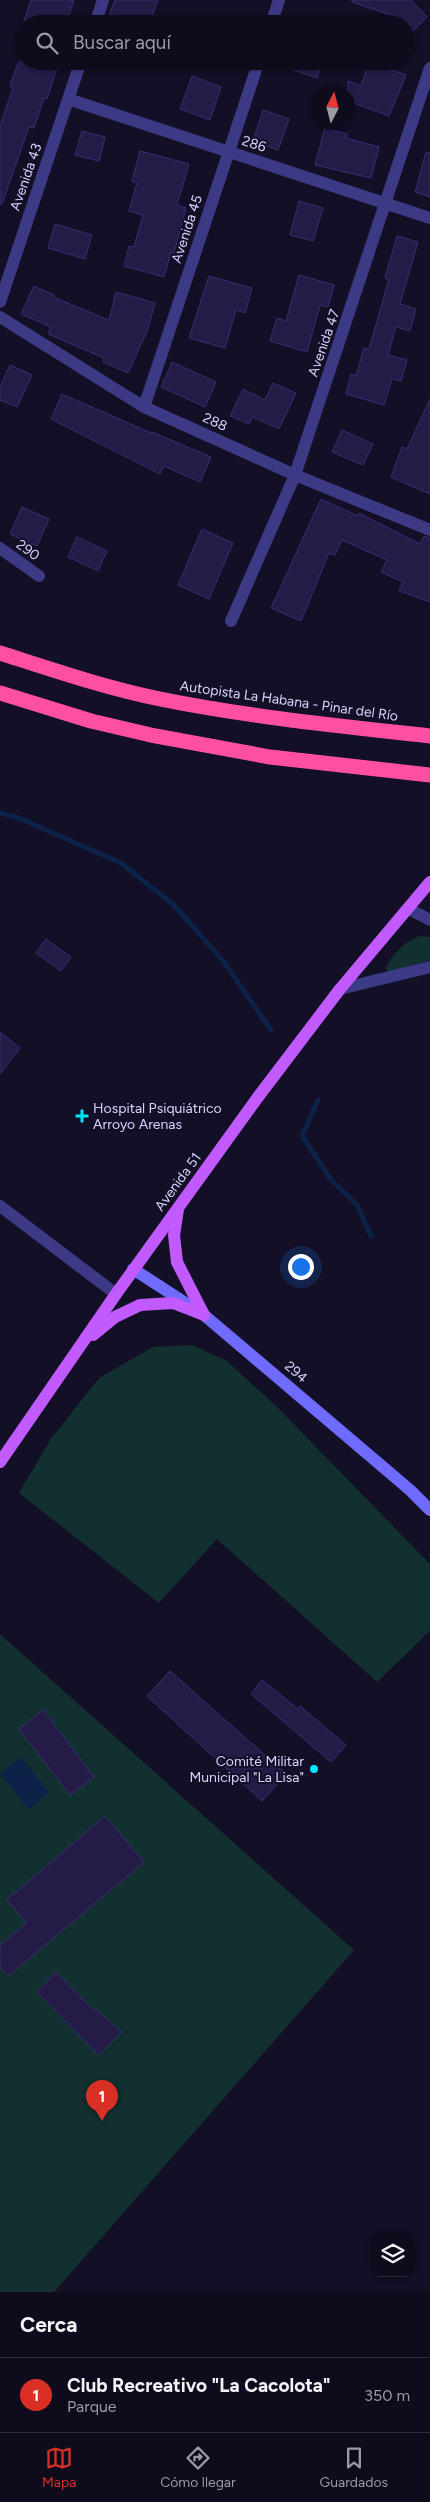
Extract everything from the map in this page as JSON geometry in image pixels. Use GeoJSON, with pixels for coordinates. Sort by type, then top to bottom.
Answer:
{"type":"FeatureCollection","features":[{"type":"Feature","properties":{"kind":"highway","name":"Autopista La Habana - Pinar del Río"},"geometry":{"type":"LineString","coordinates":[[0,653],[100,684],[222,711],[430,736]]}},
{"type":"Feature","properties":{"kind":"highway"},"geometry":{"type":"LineString","coordinates":[[0,693],[91,721],[152,736],[270,757],[430,775]]}},
{"type":"Feature","properties":{"kind":"main road","name":"Avenida 51"},"geometry":{"type":"LineString","coordinates":[[0,1462],[178,1207],[340,990],[430,882]]}},
{"type":"Feature","properties":{"kind":"main road"},"geometry":{"type":"LineString","coordinates":[[178,1207],[174,1235],[177,1262],[204,1315]]}},
{"type":"Feature","properties":{"kind":"main road","name":"294"},"geometry":{"type":"LineString","coordinates":[[133,1269],[204,1315],[410,1490],[430,1510]]}},
{"type":"Feature","properties":{"kind":"main road"},"geometry":{"type":"LineString","coordinates":[[81,1345],[115,1317],[140,1305],[173,1302],[204,1315]]}},
{"type":"Feature","properties":{"kind":"street"},"geometry":{"type":"LineString","coordinates":[[98,15],[103,0]]}},
{"type":"Feature","properties":{"kind":"street"},"geometry":{"type":"LineString","coordinates":[[274,15],[279,0]]}},
{"type":"Feature","properties":{"kind":"street","name":"Avenida 47"},"geometry":{"type":"LineString","coordinates":[[231,621],[295,475],[430,68]]}},
{"type":"Feature","properties":{"kind":"street","name":"Avenida 43"},"geometry":{"type":"LineString","coordinates":[[0,302],[78,70]]}},
{"type":"Feature","properties":{"kind":"street","name":"Avenida 45"},"geometry":{"type":"LineString","coordinates":[[144,407],[256,70]]}},
{"type":"Feature","properties":{"kind":"street","name":"286"},"geometry":{"type":"LineString","coordinates":[[68,99],[430,218]]}},
{"type":"Feature","properties":{"kind":"street","name":"288"},"geometry":{"type":"LineString","coordinates":[[0,317],[144,407],[295,475],[430,530]]}},
{"type":"Feature","properties":{"kind":"street","name":"290"},"geometry":{"type":"LineString","coordinates":[[0,548],[39,576]]}},
{"type":"Feature","properties":{"kind":"street"},"geometry":{"type":"LineString","coordinates":[[409,909],[430,920]]}},
{"type":"Feature","properties":{"kind":"street"},"geometry":{"type":"LineString","coordinates":[[340,990],[430,967]]}},
{"type":"Feature","properties":{"kind":"street"},"geometry":{"type":"LineString","coordinates":[[0,1206],[116,1294]]}},
{"type":"Feature","properties":{"kind":"green space"},"geometry":{"type":"Polygon","coordinates":[[[419,936],[430,937],[430,960],[389,973],[386,969],[395,954],[408,942],[419,936]]]}},
{"type":"Feature","properties":{"kind":"green space"},"geometry":{"type":"Polygon","coordinates":[[[192,1345],[227,1361],[277,1407],[430,1564],[430,1631],[377,1682],[217,1539],[159,1603],[19,1493],[50,1440],[99,1378],[153,1347],[192,1345]]]}},
{"type":"Feature","properties":{"kind":"green space"},"geometry":{"type":"Polygon","coordinates":[[[0,1634],[354,1950],[54,2292],[0,2292],[0,1634]]]}},
{"type":"Feature","properties":{"kind":"water"},"geometry":{"type":"Polygon","coordinates":[[[21,1757],[49,1793],[28,1809],[0,1773],[21,1757]]]}},
{"type":"Feature","properties":{"kind":"building"},"geometry":{"type":"Polygon","coordinates":[[[31,0],[74,0],[69,15],[26,15],[31,0]]]}},
{"type":"Feature","properties":{"kind":"building"},"geometry":{"type":"Polygon","coordinates":[[[115,0],[158,0],[152,15],[109,15],[115,0]]]}},
{"type":"Feature","properties":{"kind":"building"},"geometry":{"type":"Polygon","coordinates":[[[352,0],[411,0],[427,17],[415,29],[415,15],[390,15],[352,2],[352,0]]]}},
{"type":"Feature","properties":{"kind":"building"},"geometry":{"type":"Polygon","coordinates":[[[16,70],[56,70],[47,99],[44,98],[34,128],[29,127],[2,204],[0,204],[0,126],[13,88],[10,86],[16,70]]]}},
{"type":"Feature","properties":{"kind":"building"},"geometry":{"type":"Polygon","coordinates":[[[294,70],[319,70],[317,78],[294,70]]]}},
{"type":"Feature","properties":{"kind":"building"},"geometry":{"type":"Polygon","coordinates":[[[366,70],[392,70],[406,75],[389,116],[355,104],[355,85],[348,85],[348,81],[361,86],[366,70]]]}},
{"type":"Feature","properties":{"kind":"building"},"geometry":{"type":"Polygon","coordinates":[[[192,76],[221,87],[210,120],[180,109],[192,76]]]}},
{"type":"Feature","properties":{"kind":"building"},"geometry":{"type":"Polygon","coordinates":[[[263,110],[289,119],[278,150],[253,141],[263,110]]]}},
{"type":"Feature","properties":{"kind":"building"},"geometry":{"type":"Polygon","coordinates":[[[324,130],[347,134],[346,138],[379,147],[371,178],[315,165],[324,130]]]}},
{"type":"Feature","properties":{"kind":"building"},"geometry":{"type":"Polygon","coordinates":[[[82,131],[105,137],[99,161],[75,155],[82,131]]]}},
{"type":"Feature","properties":{"kind":"building"},"geometry":{"type":"Polygon","coordinates":[[[140,151],[189,164],[177,205],[186,208],[174,253],[171,252],[164,277],[124,266],[129,246],[134,247],[143,215],[129,211],[137,183],[132,181],[140,151]]]}},
{"type":"Feature","properties":{"kind":"building"},"geometry":{"type":"Polygon","coordinates":[[[426,152],[430,153],[430,197],[415,192],[426,152]]]}},
{"type":"Feature","properties":{"kind":"building"},"geometry":{"type":"Polygon","coordinates":[[[299,201],[323,208],[313,241],[290,235],[299,201]]]}},
{"type":"Feature","properties":{"kind":"building"},"geometry":{"type":"Polygon","coordinates":[[[55,224],[92,235],[85,259],[48,248],[55,224]]]}},
{"type":"Feature","properties":{"kind":"building"},"geometry":{"type":"Polygon","coordinates":[[[397,236],[418,242],[400,304],[416,309],[410,331],[396,327],[388,355],[407,360],[401,381],[392,379],[384,405],[346,394],[351,374],[356,376],[364,348],[369,349],[389,279],[385,278],[397,236]]]}},
{"type":"Feature","properties":{"kind":"building"},"geometry":{"type":"Polygon","coordinates":[[[299,275],[334,285],[328,307],[320,305],[307,352],[270,341],[277,318],[286,321],[299,275]]]}},
{"type":"Feature","properties":{"kind":"building"},"geometry":{"type":"Polygon","coordinates":[[[209,276],[252,288],[245,313],[236,310],[225,348],[189,338],[209,276]]]}},
{"type":"Feature","properties":{"kind":"building"},"geometry":{"type":"Polygon","coordinates":[[[34,286],[54,295],[53,297],[109,320],[116,292],[155,303],[148,329],[128,373],[103,362],[104,358],[48,334],[51,327],[21,314],[34,286]]]}},
{"type":"Feature","properties":{"kind":"building"},"geometry":{"type":"Polygon","coordinates":[[[172,362],[216,382],[205,407],[161,387],[172,362]]]}},
{"type":"Feature","properties":{"kind":"building"},"geometry":{"type":"Polygon","coordinates":[[[10,365],[32,375],[17,407],[0,400],[0,387],[10,365]]]}},
{"type":"Feature","properties":{"kind":"building"},"geometry":{"type":"Polygon","coordinates":[[[273,383],[296,393],[279,429],[252,417],[249,424],[230,416],[243,389],[265,400],[273,383]]]}},
{"type":"Feature","properties":{"kind":"building"},"geometry":{"type":"Polygon","coordinates":[[[62,394],[211,457],[200,482],[164,466],[160,474],[51,419],[62,394]]]}},
{"type":"Feature","properties":{"kind":"building"},"geometry":{"type":"Polygon","coordinates":[[[430,399],[430,494],[391,477],[402,447],[407,449],[430,399]]]}},
{"type":"Feature","properties":{"kind":"building"},"geometry":{"type":"Polygon","coordinates":[[[342,430],[373,444],[363,465],[332,452],[342,430]]]}},
{"type":"Feature","properties":{"kind":"building"},"geometry":{"type":"Polygon","coordinates":[[[321,499],[358,516],[359,513],[420,544],[424,536],[430,538],[430,602],[399,591],[403,582],[381,572],[387,560],[342,540],[335,555],[329,553],[301,621],[271,608],[321,499]]]}},
{"type":"Feature","properties":{"kind":"building"},"geometry":{"type":"Polygon","coordinates":[[[22,507],[49,519],[37,546],[10,534],[22,507]]]}},
{"type":"Feature","properties":{"kind":"building"},"geometry":{"type":"Polygon","coordinates":[[[202,529],[233,543],[209,599],[178,585],[202,529]]]}},
{"type":"Feature","properties":{"kind":"building"},"geometry":{"type":"Polygon","coordinates":[[[77,537],[107,551],[98,571],[68,557],[77,537]]]}},
{"type":"Feature","properties":{"kind":"building"},"geometry":{"type":"Polygon","coordinates":[[[46,939],[71,957],[61,971],[36,953],[46,939]]]}},
{"type":"Feature","properties":{"kind":"building"},"geometry":{"type":"Polygon","coordinates":[[[0,1032],[20,1048],[0,1074],[0,1032]]]}},
{"type":"Feature","properties":{"kind":"building"},"geometry":{"type":"Polygon","coordinates":[[[170,1671],[286,1774],[262,1801],[147,1696],[170,1671]]]}},
{"type":"Feature","properties":{"kind":"building"},"geometry":{"type":"Polygon","coordinates":[[[262,1680],[298,1709],[300,1706],[346,1745],[331,1762],[251,1694],[262,1680]]]}},
{"type":"Feature","properties":{"kind":"building"},"geometry":{"type":"Polygon","coordinates":[[[43,1710],[94,1777],[70,1795],[19,1729],[43,1710]]]}},
{"type":"Feature","properties":{"kind":"building"},"geometry":{"type":"Polygon","coordinates":[[[105,1816],[144,1862],[8,1976],[0,1967],[0,1945],[27,1923],[7,1900],[105,1816]]]}},
{"type":"Feature","properties":{"kind":"building"},"geometry":{"type":"Polygon","coordinates":[[[56,1972],[94,2011],[96,2009],[121,2032],[99,2055],[37,1992],[56,1972]]]}},
{"type":"Feature","properties":{"kind":"waterway"},"geometry":{"type":"LineString","coordinates":[[0,813],[19,818],[121,863],[174,905],[224,962],[271,1030]]}},
{"type":"Feature","properties":{"kind":"waterway"},"geometry":{"type":"LineString","coordinates":[[318,1100],[302,1136],[331,1180],[357,1205],[371,1236]]}},
{"type":"Feature","properties":{"kind":"place","name":"Hospital Psiquiátrico Arroyo Arenas"},"geometry":{"type":"Point","coordinates":[82,1116]}},
{"type":"Feature","properties":{"kind":"place","name":"Comité Militar Municipal \"La Lisa\""},"geometry":{"type":"Point","coordinates":[314,1769]}},
{"type":"Feature","properties":{"kind":"place","name":"Club Recreativo \"La Cacolota\""},"geometry":{"type":"Point","coordinates":[102,2121]}}]}
